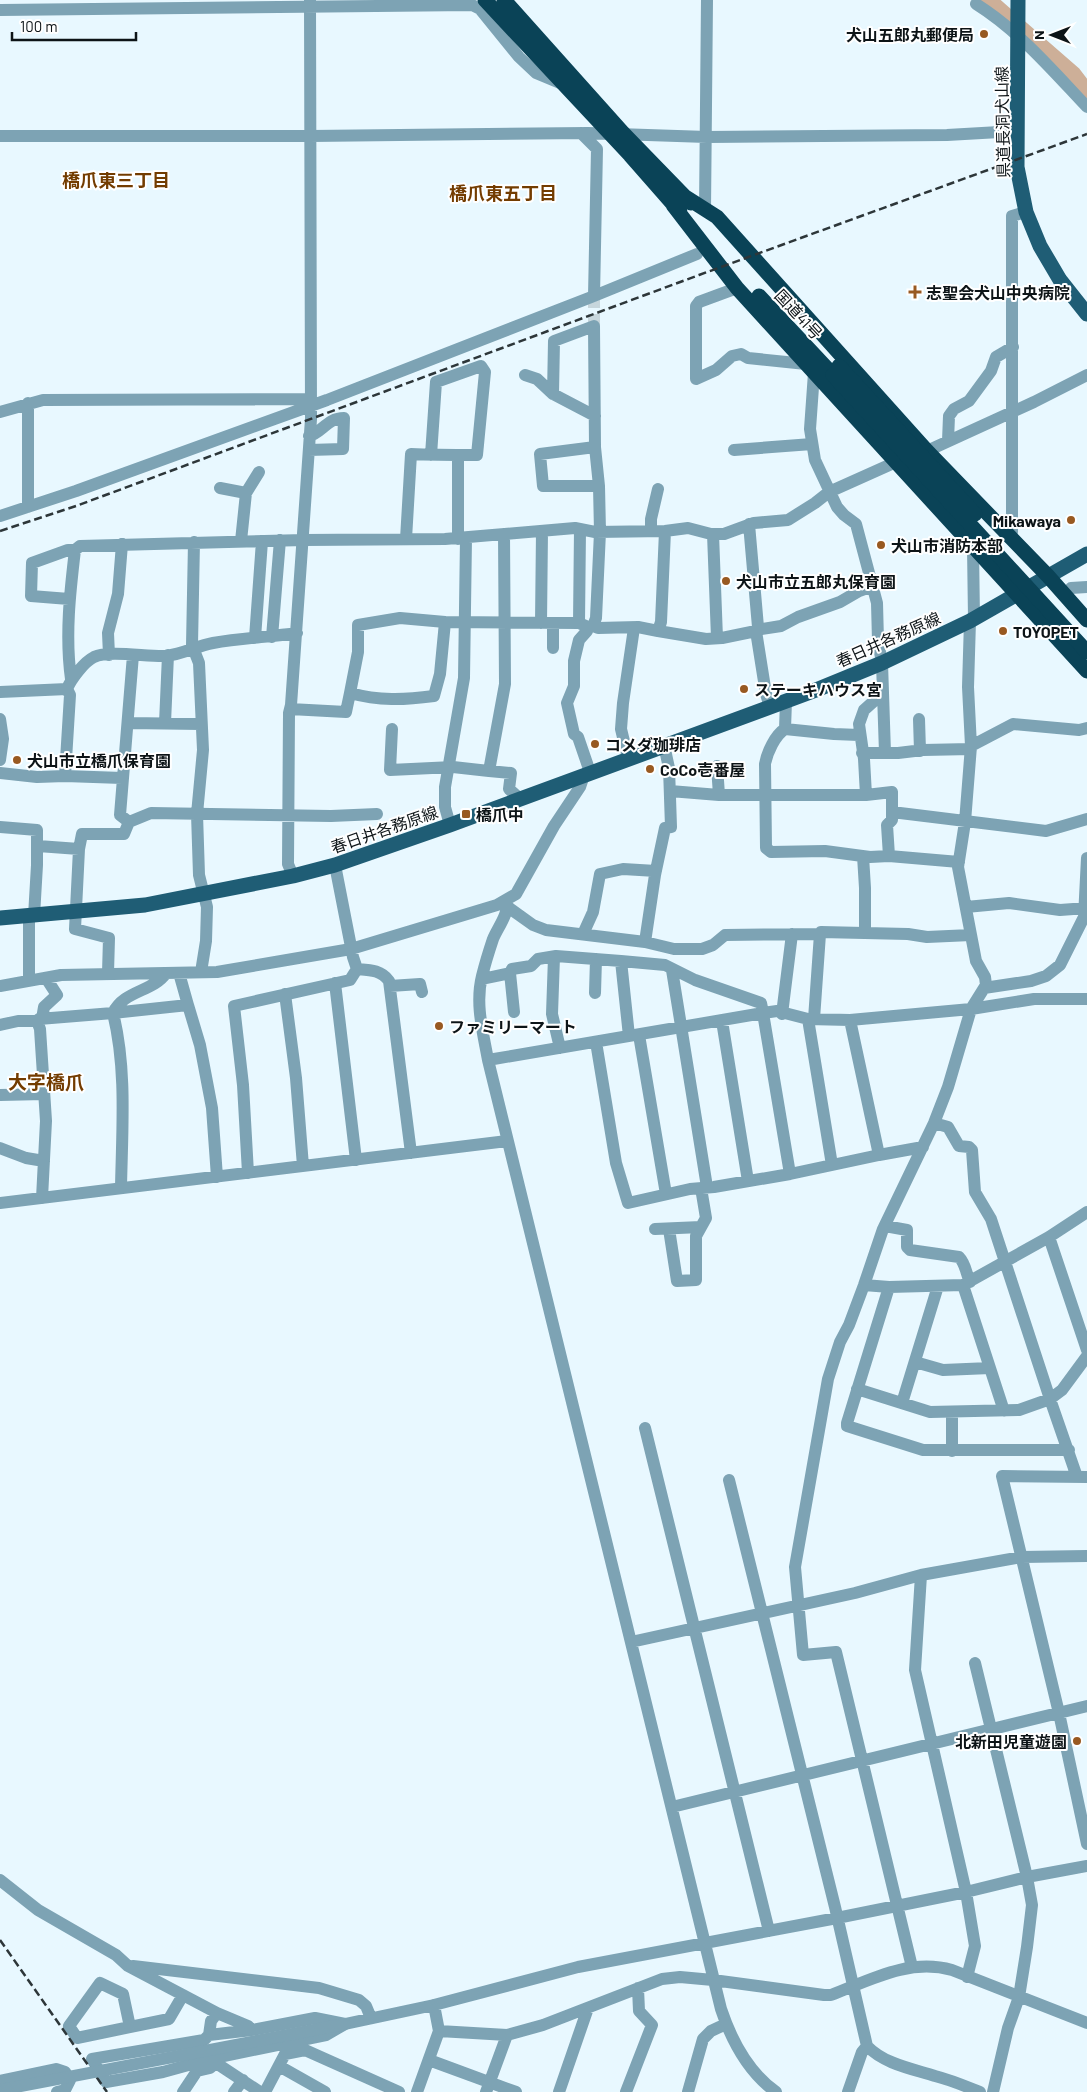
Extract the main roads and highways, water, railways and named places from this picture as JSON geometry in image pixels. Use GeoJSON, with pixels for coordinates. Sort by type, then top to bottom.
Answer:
{"type":"FeatureCollection","features":[{"type":"Feature","properties":{"kind":"highway","name":"国道41号"},"geometry":{"type":"LineString","coordinates":[[485,0],[560,83],[616,133]]}},
{"type":"Feature","properties":{"kind":"highway","name":"国道41号"},"geometry":{"type":"LineString","coordinates":[[504,0],[616,133],[1087,638]]}},
{"type":"Feature","properties":{"kind":"highway"},"geometry":{"type":"LineString","coordinates":[[679,200],[705,210],[716,217],[927,451],[1008,537],[1048,576],[1087,620]]}},
{"type":"Feature","properties":{"kind":"highway"},"geometry":{"type":"LineString","coordinates":[[679,200],[737,288],[1087,671]]}},
{"type":"Feature","properties":{"kind":"highway","name":"国道41号"},"geometry":{"type":"LineString","coordinates":[[836,371],[1087,652]]}},
{"type":"Feature","properties":{"kind":"main road","name":"県道長洞犬山線"},"geometry":{"type":"LineString","coordinates":[[1018,4],[1017,167],[1026,212],[1040,246],[1060,280],[1087,314]]}},
{"type":"Feature","properties":{"kind":"main road","name":"春日井各務原線"},"geometry":{"type":"LineString","coordinates":[[0,918],[145,905],[293,876],[335,865],[450,825],[770,707],[882,663],[972,620],[1087,554]]}},
{"type":"Feature","properties":{"kind":"waterway"},"geometry":{"type":"LineString","coordinates":[[980,0],[995,5],[1074,74],[1087,91]]}},
{"type":"Feature","properties":{"kind":"tunnel"},"geometry":{"type":"LineString","coordinates":[[594,296],[594,326]]}},
{"type":"Feature","properties":{"kind":"railway"},"geometry":{"type":"LineString","coordinates":[[0,531],[76,506],[699,275],[1087,134]]}},
{"type":"Feature","properties":{"kind":"railway"},"geometry":{"type":"LineString","coordinates":[[0,1940],[107,2092]]}},
{"type":"Feature","properties":{"kind":"place","name":"犬山五郎丸郵便局"},"geometry":{"type":"Point","coordinates":[984,34]}},
{"type":"Feature","properties":{"kind":"place","name":"志聖会犬山中央病院"},"geometry":{"type":"Point","coordinates":[915,292]}},
{"type":"Feature","properties":{"kind":"place","name":"Mikawaya"},"geometry":{"type":"Point","coordinates":[1071,520]}},
{"type":"Feature","properties":{"kind":"place","name":"犬山市消防本部"},"geometry":{"type":"Point","coordinates":[881,545]}},
{"type":"Feature","properties":{"kind":"place","name":"犬山市立五郎丸保育園"},"geometry":{"type":"Point","coordinates":[726,581]}},
{"type":"Feature","properties":{"kind":"place","name":"TOYOPET"},"geometry":{"type":"Point","coordinates":[1003,631]}},
{"type":"Feature","properties":{"kind":"place","name":"ステーキハウス宮"},"geometry":{"type":"Point","coordinates":[744,689]}},
{"type":"Feature","properties":{"kind":"place","name":"コメダ珈琲店"},"geometry":{"type":"Point","coordinates":[595,744]}},
{"type":"Feature","properties":{"kind":"place","name":"犬山市立橋爪保育園"},"geometry":{"type":"Point","coordinates":[17,760]}},
{"type":"Feature","properties":{"kind":"place","name":"CoCo壱番屋"},"geometry":{"type":"Point","coordinates":[650,769]}},
{"type":"Feature","properties":{"kind":"place","name":"橋爪中"},"geometry":{"type":"Point","coordinates":[466,814]}},
{"type":"Feature","properties":{"kind":"place","name":"ファミリーマート"},"geometry":{"type":"Point","coordinates":[439,1026]}},
{"type":"Feature","properties":{"kind":"place","name":"北新田児童遊園"},"geometry":{"type":"Point","coordinates":[1077,1741]}},
{"type":"Feature","properties":{"kind":"district","name":"橋爪東三丁目"},"geometry":{"type":"Point","coordinates":[116,180]}},
{"type":"Feature","properties":{"kind":"district","name":"橋爪東五丁目"},"geometry":{"type":"Point","coordinates":[503,193]}},
{"type":"Feature","properties":{"kind":"district","name":"大字橋爪"},"geometry":{"type":"Point","coordinates":[46,1081]}}]}
